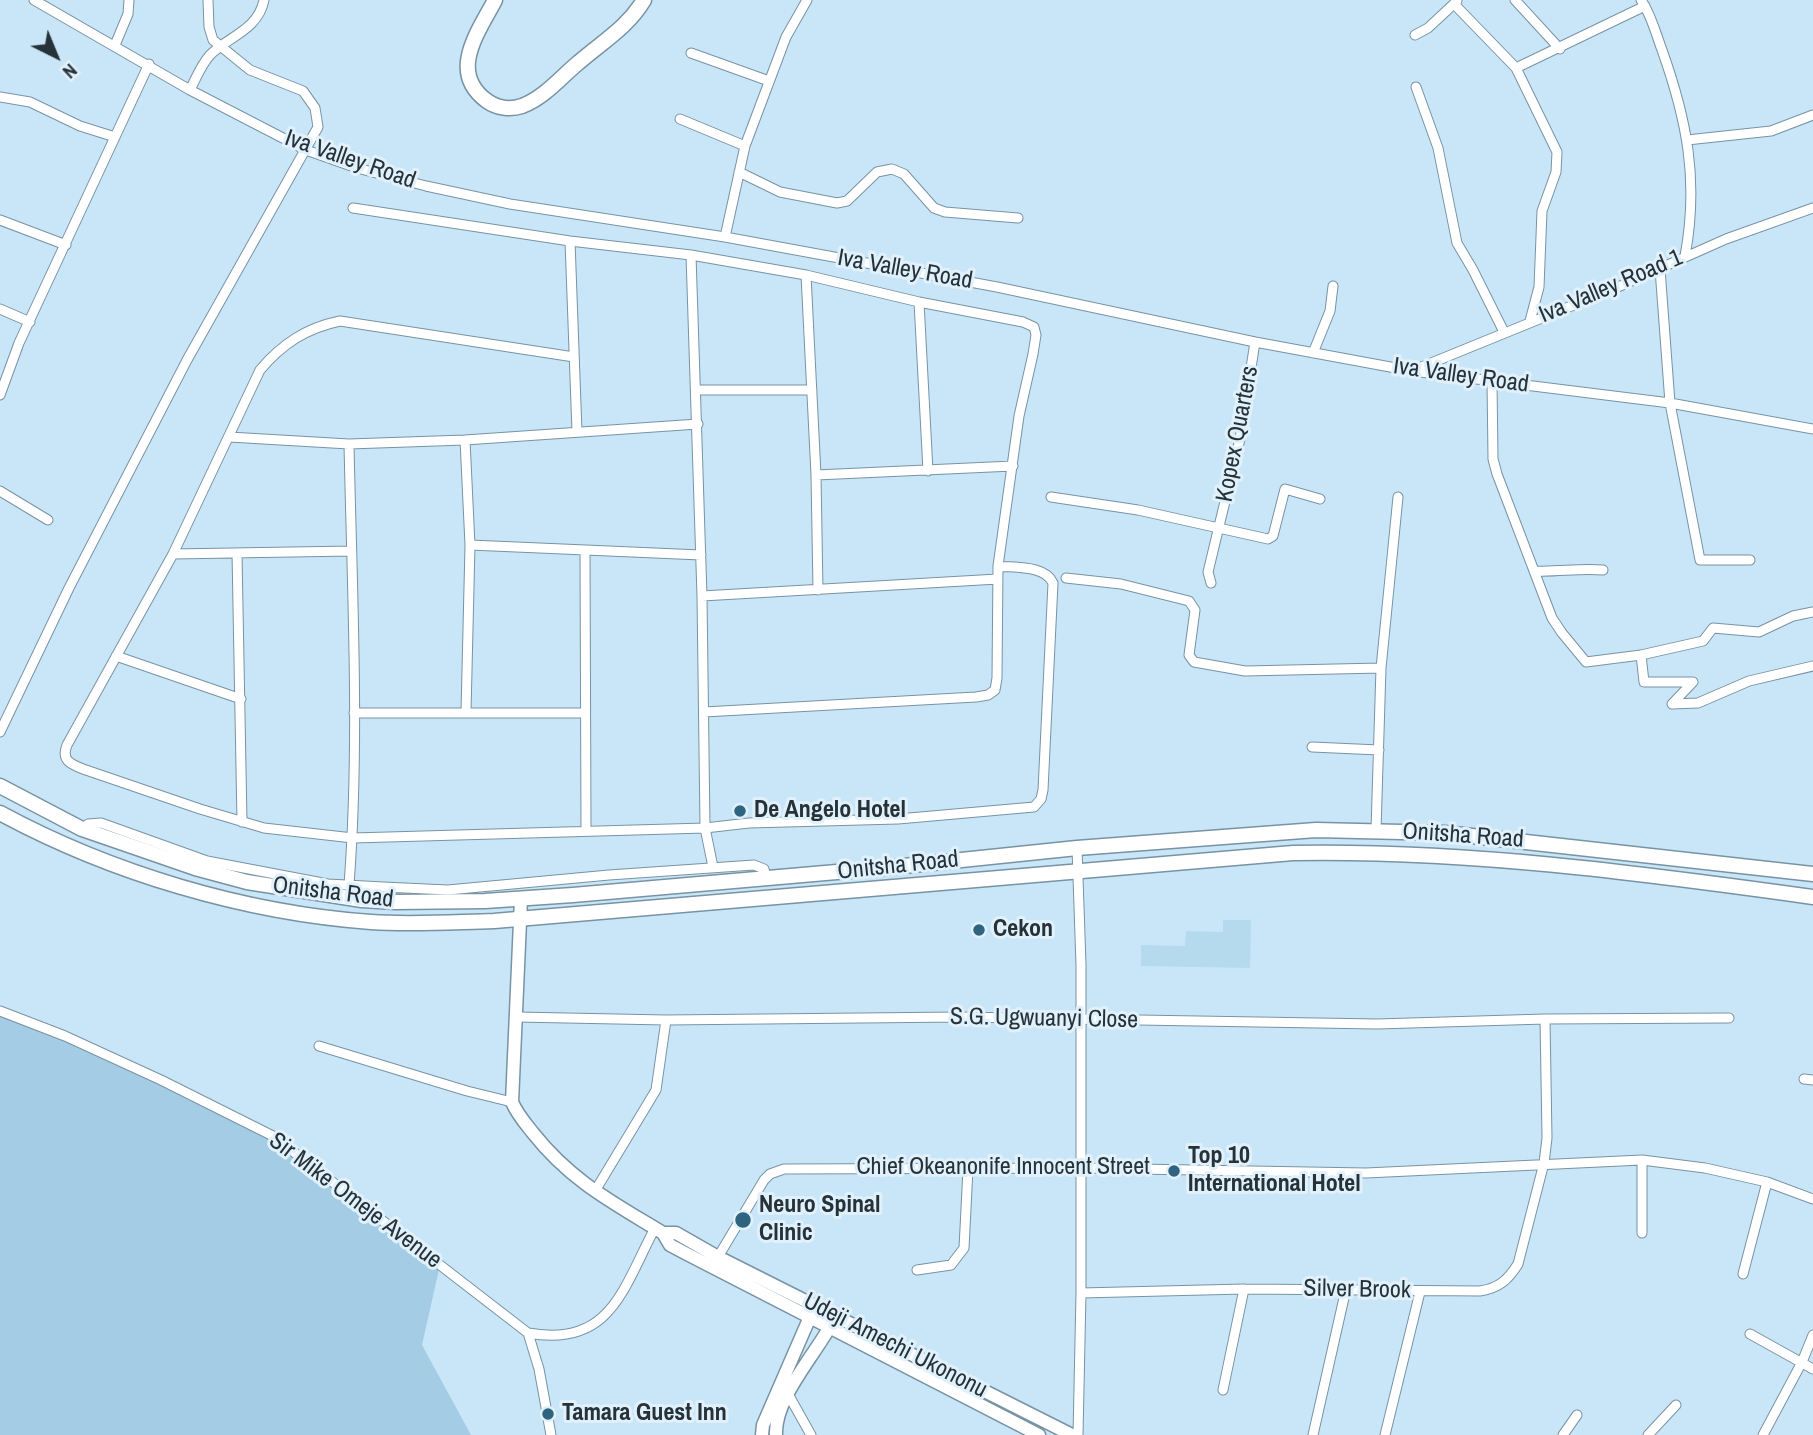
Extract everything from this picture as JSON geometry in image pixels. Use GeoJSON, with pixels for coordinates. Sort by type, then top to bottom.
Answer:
{"type":"FeatureCollection","features":[{"type":"Feature","properties":{"kind":"main road"},"geometry":{"type":"LineString","coordinates":[[495,0],[474,37],[467,64],[468,74],[471,83],[491,104],[514,108],[525,105],[543,93],[617,33],[644,0]]}},
{"type":"Feature","properties":{"kind":"main road","name":"Onitsha Road"},"geometry":{"type":"LineString","coordinates":[[0,786],[82,829],[155,856],[247,882],[362,900],[396,902],[521,899],[1077,848],[1316,830],[1445,832],[1813,874]]}},
{"type":"Feature","properties":{"kind":"main road","name":"Onitsha Road"},"geometry":{"type":"LineString","coordinates":[[0,813],[70,846],[134,872],[177,885],[269,907],[342,919],[397,923],[519,919],[1293,853],[1459,856],[1555,865],[1813,897]]}},
{"type":"Feature","properties":{"kind":"main road"},"geometry":{"type":"LineString","coordinates":[[521,899],[512,1101],[518,1114],[548,1152],[569,1173],[659,1231],[670,1245],[812,1311],[763,1425],[762,1435]]}},
{"type":"Feature","properties":{"kind":"main road","name":"Udeji Amechi Ukononu"},"geometry":{"type":"LineString","coordinates":[[659,1231],[676,1233],[1039,1435]]}},
{"type":"Feature","properties":{"kind":"main road"},"geometry":{"type":"LineString","coordinates":[[776,1435],[775,1429],[788,1394],[832,1322]]}},
{"type":"Feature","properties":{"kind":"main road","name":"Udeji Amechi Ukononu"},"geometry":{"type":"LineString","coordinates":[[832,1322],[1072,1435]]}},
{"type":"Feature","properties":{"kind":"street","name":"Iva Valley Road"},"geometry":{"type":"LineString","coordinates":[[34,0],[190,90],[306,150],[373,173],[488,200],[725,237],[997,287],[1255,342],[1412,371],[1670,403],[1813,429]]}},
{"type":"Feature","properties":{"kind":"street"},"geometry":{"type":"LineString","coordinates":[[115,45],[128,14],[129,0]]}},
{"type":"Feature","properties":{"kind":"street"},"geometry":{"type":"LineString","coordinates":[[0,732],[69,588],[187,360],[318,127],[318,118],[309,99],[298,88],[250,70],[213,40],[209,27],[209,0]]}},
{"type":"Feature","properties":{"kind":"street"},"geometry":{"type":"LineString","coordinates":[[190,90],[204,63],[220,47],[252,24],[262,11],[264,0]]}},
{"type":"Feature","properties":{"kind":"street"},"geometry":{"type":"LineString","coordinates":[[725,237],[745,146],[786,37],[807,0]]}},
{"type":"Feature","properties":{"kind":"street"},"geometry":{"type":"LineString","coordinates":[[1515,0],[1560,49]]}},
{"type":"Feature","properties":{"kind":"street"},"geometry":{"type":"LineString","coordinates":[[1415,35],[1456,2],[1516,68],[1557,152],[1556,172],[1542,211],[1539,287],[1530,321]]}},
{"type":"Feature","properties":{"kind":"street"},"geometry":{"type":"LineString","coordinates":[[1516,68],[1560,49],[1643,3],[1667,63],[1692,167],[1691,211],[1685,256]]}},
{"type":"Feature","properties":{"kind":"street"},"geometry":{"type":"LineString","coordinates":[[691,54],[769,81]]}},
{"type":"Feature","properties":{"kind":"street"},"geometry":{"type":"LineString","coordinates":[[0,395],[19,343],[149,64]]}},
{"type":"Feature","properties":{"kind":"street"},"geometry":{"type":"LineString","coordinates":[[1416,87],[1438,148],[1457,243],[1504,332]]}},
{"type":"Feature","properties":{"kind":"street"},"geometry":{"type":"LineString","coordinates":[[0,97],[30,102],[80,126],[115,138]]}},
{"type":"Feature","properties":{"kind":"street"},"geometry":{"type":"LineString","coordinates":[[1687,140],[1771,131],[1813,115]]}},
{"type":"Feature","properties":{"kind":"street"},"geometry":{"type":"LineString","coordinates":[[680,119],[745,146]]}},
{"type":"Feature","properties":{"kind":"street"},"geometry":{"type":"LineString","coordinates":[[739,172],[780,192],[837,203],[847,201],[877,172],[891,169],[904,174],[934,208],[945,212],[1018,218]]}},
{"type":"Feature","properties":{"kind":"street"},"geometry":{"type":"LineString","coordinates":[[353,208],[570,241],[691,255],[806,275],[919,302],[1023,322],[1034,327],[1033,354],[1019,416],[998,566],[995,690],[988,695],[976,697],[704,712]]}},
{"type":"Feature","properties":{"kind":"street","name":"Iva Valley Road 1"},"geometry":{"type":"LineString","coordinates":[[1412,371],[1726,239],[1813,208]]}},
{"type":"Feature","properties":{"kind":"street"},"geometry":{"type":"LineString","coordinates":[[0,220],[66,245]]}},
{"type":"Feature","properties":{"kind":"street"},"geometry":{"type":"LineString","coordinates":[[570,241],[577,432]]}},
{"type":"Feature","properties":{"kind":"street"},"geometry":{"type":"LineString","coordinates":[[691,255],[698,424],[705,828],[713,867]]}},
{"type":"Feature","properties":{"kind":"street"},"geometry":{"type":"LineString","coordinates":[[1660,269],[1670,403],[1700,560],[1750,560]]}},
{"type":"Feature","properties":{"kind":"street"},"geometry":{"type":"LineString","coordinates":[[806,275],[816,475],[817,590]]}},
{"type":"Feature","properties":{"kind":"street"},"geometry":{"type":"LineString","coordinates":[[1313,353],[1330,311],[1334,286]]}},
{"type":"Feature","properties":{"kind":"street"},"geometry":{"type":"LineString","coordinates":[[919,302],[928,471]]}},
{"type":"Feature","properties":{"kind":"street"},"geometry":{"type":"LineString","coordinates":[[0,309],[30,322]]}},
{"type":"Feature","properties":{"kind":"street"},"geometry":{"type":"LineString","coordinates":[[574,357],[340,321],[305,331],[277,350],[260,370],[173,554],[67,745],[65,759],[83,769],[264,828],[353,838],[705,828],[898,819],[1034,807],[1041,799],[1043,790],[1053,583],[1050,578],[1037,571],[998,566]]}},
{"type":"Feature","properties":{"kind":"street","name":"Kopex Quarters"},"geometry":{"type":"LineString","coordinates":[[1211,583],[1208,572],[1240,439],[1255,342]]}},
{"type":"Feature","properties":{"kind":"street"},"geometry":{"type":"LineString","coordinates":[[1492,381],[1493,459],[1556,625],[1586,662],[1641,655],[1703,641],[1713,628],[1759,632],[1793,616],[1813,612]]}},
{"type":"Feature","properties":{"kind":"street"},"geometry":{"type":"LineString","coordinates":[[697,390],[812,390]]}},
{"type":"Feature","properties":{"kind":"street"},"geometry":{"type":"LineString","coordinates":[[229,437],[349,444],[465,440],[698,424]]}},
{"type":"Feature","properties":{"kind":"street"},"geometry":{"type":"LineString","coordinates":[[465,440],[470,545],[466,712]]}},
{"type":"Feature","properties":{"kind":"street"},"geometry":{"type":"LineString","coordinates":[[349,444],[354,713],[353,838],[349,885]]}},
{"type":"Feature","properties":{"kind":"street"},"geometry":{"type":"LineString","coordinates":[[816,475],[1013,466]]}},
{"type":"Feature","properties":{"kind":"street","name":"Kopex Quarters"},"geometry":{"type":"LineString","coordinates":[[1051,497],[1219,526],[1264,538],[1273,536],[1285,489],[1320,499]]}},
{"type":"Feature","properties":{"kind":"street"},"geometry":{"type":"LineString","coordinates":[[0,491],[48,520]]}},
{"type":"Feature","properties":{"kind":"street"},"geometry":{"type":"LineString","coordinates":[[1376,830],[1381,668],[1398,497]]}},
{"type":"Feature","properties":{"kind":"street"},"geometry":{"type":"LineString","coordinates":[[470,545],[701,555]]}},
{"type":"Feature","properties":{"kind":"street"},"geometry":{"type":"LineString","coordinates":[[585,550],[586,830]]}},
{"type":"Feature","properties":{"kind":"street"},"geometry":{"type":"LineString","coordinates":[[173,554],[351,551]]}},
{"type":"Feature","properties":{"kind":"street"},"geometry":{"type":"LineString","coordinates":[[237,553],[242,821]]}},
{"type":"Feature","properties":{"kind":"street"},"geometry":{"type":"LineString","coordinates":[[1536,571],[1556,572],[1577,568],[1603,570]]}},
{"type":"Feature","properties":{"kind":"street"},"geometry":{"type":"LineString","coordinates":[[1066,578],[1121,584],[1189,601],[1195,610],[1189,655],[1194,662],[1245,671],[1381,668]]}},
{"type":"Feature","properties":{"kind":"street"},"geometry":{"type":"LineString","coordinates":[[702,596],[998,579]]}},
{"type":"Feature","properties":{"kind":"street"},"geometry":{"type":"LineString","coordinates":[[1641,655],[1644,682],[1693,682],[1672,705],[1698,703],[1749,681],[1813,666]]}},
{"type":"Feature","properties":{"kind":"street"},"geometry":{"type":"LineString","coordinates":[[117,656],[241,698]]}},
{"type":"Feature","properties":{"kind":"street"},"geometry":{"type":"LineString","coordinates":[[354,713],[585,713]]}},
{"type":"Feature","properties":{"kind":"street"},"geometry":{"type":"LineString","coordinates":[[1312,747],[1378,750]]}},
{"type":"Feature","properties":{"kind":"street"},"geometry":{"type":"LineString","coordinates":[[82,829],[88,824],[101,823],[207,861],[263,873],[349,885],[448,890],[713,867],[760,866],[764,869],[766,878]]}},
{"type":"Feature","properties":{"kind":"street"},"geometry":{"type":"LineString","coordinates":[[1077,848],[1080,872],[1082,1293],[1078,1435]]}},
{"type":"Feature","properties":{"kind":"street","name":"Sir Mike Omeje Avenue"},"geometry":{"type":"LineString","coordinates":[[0,1011],[125,1063],[273,1136],[528,1334]]}},
{"type":"Feature","properties":{"kind":"street","name":"S.G. Ugwuanyi Close"},"geometry":{"type":"LineString","coordinates":[[517,1017],[666,1020],[959,1017],[1377,1024],[1545,1019],[1730,1018]]}},
{"type":"Feature","properties":{"kind":"street"},"geometry":{"type":"LineString","coordinates":[[1544,1163],[1548,1117],[1545,1019]]}},
{"type":"Feature","properties":{"kind":"street"},"geometry":{"type":"LineString","coordinates":[[595,1191],[656,1090],[666,1020]]}},
{"type":"Feature","properties":{"kind":"street"},"geometry":{"type":"LineString","coordinates":[[319,1046],[467,1091],[512,1101]]}},
{"type":"Feature","properties":{"kind":"street"},"geometry":{"type":"LineString","coordinates":[[1642,1160],[1642,1233]]}},
{"type":"Feature","properties":{"kind":"street","name":"Chief Okeanonife Innocent Street"},"geometry":{"type":"LineString","coordinates":[[718,1257],[764,1180],[783,1168],[1080,1168],[1366,1173],[1642,1160],[1704,1168],[1767,1181],[1813,1199]]}},
{"type":"Feature","properties":{"kind":"street","name":"Silver Brook"},"geometry":{"type":"LineString","coordinates":[[1082,1293],[1244,1289],[1420,1292],[1490,1289],[1510,1276],[1521,1251],[1544,1163]]}},
{"type":"Feature","properties":{"kind":"street"},"geometry":{"type":"LineString","coordinates":[[917,1269],[951,1265],[964,1248],[968,1169]]}},
{"type":"Feature","properties":{"kind":"street"},"geometry":{"type":"LineString","coordinates":[[1743,1274],[1767,1181]]}},
{"type":"Feature","properties":{"kind":"street"},"geometry":{"type":"LineString","coordinates":[[551,1435],[539,1369],[528,1334],[559,1336],[586,1329],[601,1321],[614,1305],[659,1231]]}},
{"type":"Feature","properties":{"kind":"street"},"geometry":{"type":"LineString","coordinates":[[1223,1390],[1244,1289]]}},
{"type":"Feature","properties":{"kind":"street"},"geometry":{"type":"LineString","coordinates":[[1313,1435],[1346,1289]]}},
{"type":"Feature","properties":{"kind":"street"},"geometry":{"type":"LineString","coordinates":[[1385,1435],[1420,1292]]}},
{"type":"Feature","properties":{"kind":"street"},"geometry":{"type":"LineString","coordinates":[[1751,1334],[1813,1369]]}},
{"type":"Feature","properties":{"kind":"street"},"geometry":{"type":"LineString","coordinates":[[1763,1435],[1802,1362],[1813,1335]]}},
{"type":"Feature","properties":{"kind":"street"},"geometry":{"type":"LineString","coordinates":[[788,1394],[811,1435]]}},
{"type":"Feature","properties":{"kind":"street"},"geometry":{"type":"LineString","coordinates":[[1648,1435],[1676,1405]]}},
{"type":"Feature","properties":{"kind":"street"},"geometry":{"type":"LineString","coordinates":[[1563,1435],[1577,1415]]}},
{"type":"Feature","properties":{"kind":"shaded area"},"geometry":{"type":"Polygon","coordinates":[[[1223,920],[1251,920],[1250,968],[1141,966],[1141,945],[1185,946],[1186,931],[1223,932],[1223,920]]]}},
{"type":"Feature","properties":{"kind":"shaded area"},"geometry":{"type":"Polygon","coordinates":[[[0,1015],[65,1036],[273,1136],[440,1265],[422,1345],[471,1435],[0,1435],[0,1015]]]}},
{"type":"Feature","properties":{"kind":"place","name":"De Angelo Hotel"},"geometry":{"type":"Point","coordinates":[740,811]}},
{"type":"Feature","properties":{"kind":"place","name":"Cekon"},"geometry":{"type":"Point","coordinates":[979,930]}},
{"type":"Feature","properties":{"kind":"place","name":"Top 10 International Hotel"},"geometry":{"type":"Point","coordinates":[1174,1171]}},
{"type":"Feature","properties":{"kind":"place","name":"Neuro Spinal Clinic"},"geometry":{"type":"Point","coordinates":[743,1220]}},
{"type":"Feature","properties":{"kind":"place","name":"Tamara Guest Inn"},"geometry":{"type":"Point","coordinates":[548,1414]}}]}
